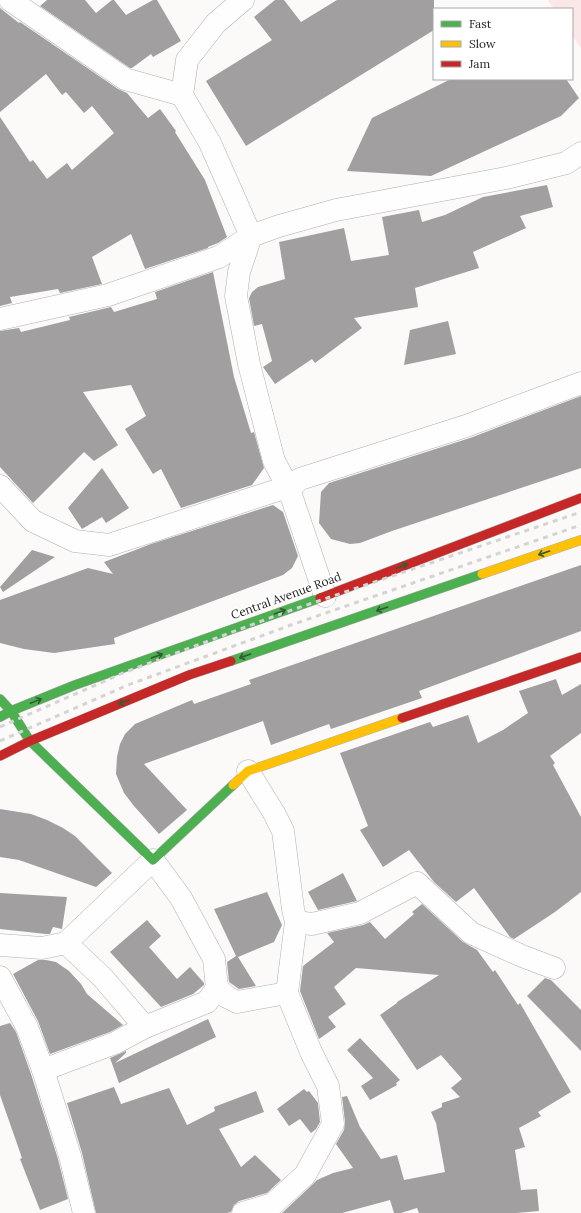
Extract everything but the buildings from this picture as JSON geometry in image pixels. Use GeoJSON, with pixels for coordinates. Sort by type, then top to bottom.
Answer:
{"type":"FeatureCollection","features":[{"type":"Feature","properties":{"kind":"main road","name":"Central Avenue Road"},"geometry":{"type":"LineString","coordinates":[[0,717],[11,711],[75,685],[324,596],[581,498]]}},
{"type":"Feature","properties":{"kind":"main road"},"geometry":{"type":"LineString","coordinates":[[0,756],[30,741],[190,674],[581,540]]}},
{"type":"Feature","properties":{"kind":"main road"},"geometry":{"type":"LineString","coordinates":[[0,699],[11,711],[30,741],[153,860],[248,771],[581,656]]}},
{"type":"Feature","properties":{"kind":"street"},"geometry":{"type":"LineString","coordinates":[[10,0],[125,79],[182,95]]}},
{"type":"Feature","properties":{"kind":"street"},"geometry":{"type":"LineString","coordinates":[[243,0],[216,23],[187,60],[182,95],[210,143],[251,236],[239,272],[236,296],[250,364],[274,461],[288,488],[324,596]]}},
{"type":"Feature","properties":{"kind":"street"},"geometry":{"type":"LineString","coordinates":[[0,319],[108,295],[219,257],[251,236],[279,226],[336,210],[506,178],[566,163],[581,153]]}},
{"type":"Feature","properties":{"kind":"street"},"geometry":{"type":"LineString","coordinates":[[0,486],[34,521],[75,541],[109,544],[288,488],[300,479],[466,426],[581,383]]}},
{"type":"Feature","properties":{"kind":"street"},"geometry":{"type":"LineString","coordinates":[[248,771],[274,813],[283,831],[296,922],[287,993],[311,1052],[328,1086],[333,1124],[305,1175],[273,1204],[252,1212]]}},
{"type":"Feature","properties":{"kind":"street"},"geometry":{"type":"LineString","coordinates":[[0,945],[42,948],[66,943],[153,860],[181,898],[214,960],[217,988],[207,1002],[145,1027],[115,1043],[43,1070]]}},
{"type":"Feature","properties":{"kind":"street"},"geometry":{"type":"LineString","coordinates":[[296,922],[312,924],[360,913],[417,883],[471,933],[522,956],[554,968]]}},
{"type":"Feature","properties":{"kind":"street"},"geometry":{"type":"LineString","coordinates":[[66,943],[103,978],[145,1027]]}},
{"type":"Feature","properties":{"kind":"street"},"geometry":{"type":"LineString","coordinates":[[0,977],[27,1027],[43,1070],[70,1156],[84,1213]]}},
{"type":"Feature","properties":{"kind":"street"},"geometry":{"type":"LineString","coordinates":[[217,988],[227,997],[237,1002],[287,993]]}},
{"type":"Feature","properties":{"kind":"shaded area"},"geometry":{"type":"Polygon","coordinates":[[[548,0],[581,0],[581,48],[573,36],[573,8],[553,8],[548,0]]]}},
{"type":"Feature","properties":{"kind":"railway"},"geometry":{"type":"LineString","coordinates":[[0,727],[123,673],[286,612],[581,512]]}},
{"type":"Feature","properties":{"kind":"railway"},"geometry":{"type":"LineString","coordinates":[[0,741],[128,685],[291,625],[581,525]]}},
{"type":"Feature","properties":{"kind":"traffic: fast"},"geometry":{"type":"LineString","coordinates":[[231,661],[482,574]]}},
{"type":"Feature","properties":{"kind":"traffic: fast"},"geometry":{"type":"LineString","coordinates":[[0,717],[11,711],[75,685],[320,598]]}},
{"type":"Feature","properties":{"kind":"traffic: fast"},"geometry":{"type":"LineString","coordinates":[[0,699],[11,711],[30,741],[153,860],[233,785]]}},
{"type":"Feature","properties":{"kind":"traffic: slow"},"geometry":{"type":"LineString","coordinates":[[482,574],[581,540]]}},
{"type":"Feature","properties":{"kind":"traffic: slow"},"geometry":{"type":"LineString","coordinates":[[233,785],[248,771],[402,718]]}},
{"type":"Feature","properties":{"kind":"traffic: jam"},"geometry":{"type":"LineString","coordinates":[[320,598],[581,498]]}},
{"type":"Feature","properties":{"kind":"traffic: jam"},"geometry":{"type":"LineString","coordinates":[[402,718],[581,657]]}},
{"type":"Feature","properties":{"kind":"traffic: jam"},"geometry":{"type":"LineString","coordinates":[[0,756],[30,741],[189,675],[231,661]]}}]}
